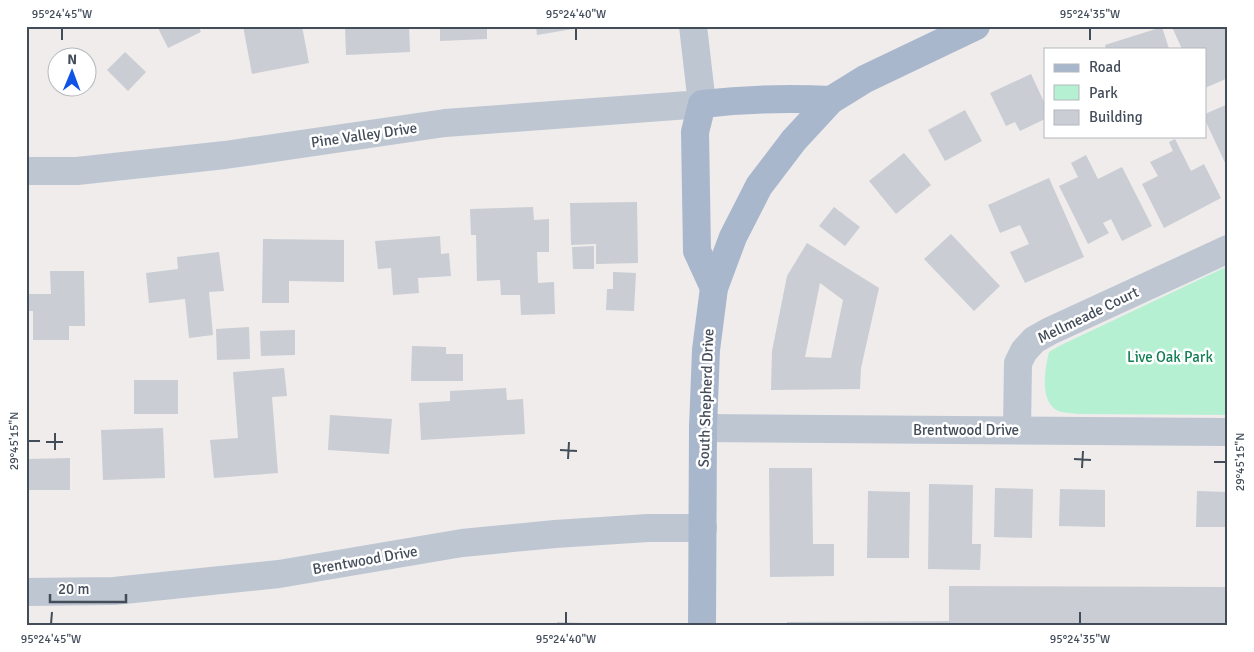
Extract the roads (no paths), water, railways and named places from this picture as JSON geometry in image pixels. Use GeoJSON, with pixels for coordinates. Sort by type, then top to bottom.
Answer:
{"type":"FeatureCollection","features":[{"type":"Feature","properties":{"kind":"main road","name":"South Shepherd Drive"},"geometry":{"type":"LineString","coordinates":[[702,626],[706,350],[714,288],[733,237],[759,186],[794,140],[831,100],[865,79],[976,26]]}},
{"type":"Feature","properties":{"kind":"main road"},"geometry":{"type":"LineString","coordinates":[[714,288],[697,251],[695,132],[702,104],[798,98],[831,100]]}},
{"type":"Feature","properties":{"kind":"street"},"geometry":{"type":"LineString","coordinates":[[693,26],[702,104]]}},
{"type":"Feature","properties":{"kind":"street","name":"Pine Valley Drive"},"geometry":{"type":"LineString","coordinates":[[26,172],[77,171],[225,155],[445,123],[702,104]]}},
{"type":"Feature","properties":{"kind":"street","name":"Mellmeade Court"},"geometry":{"type":"LineString","coordinates":[[1016,430],[1018,363],[1024,351],[1034,340],[1228,249]]}},
{"type":"Feature","properties":{"kind":"street","name":"Brentwood Drive"},"geometry":{"type":"LineString","coordinates":[[704,428],[1228,432]]}},
{"type":"Feature","properties":{"kind":"street","name":"Brentwood Drive"},"geometry":{"type":"LineString","coordinates":[[26,592],[114,591],[278,574],[462,543],[546,535],[648,528],[703,528]]}},
{"type":"Feature","properties":{"kind":"park label","name":"Live Oak Park"},"geometry":{"type":"Point","coordinates":[1170,357]}}]}
